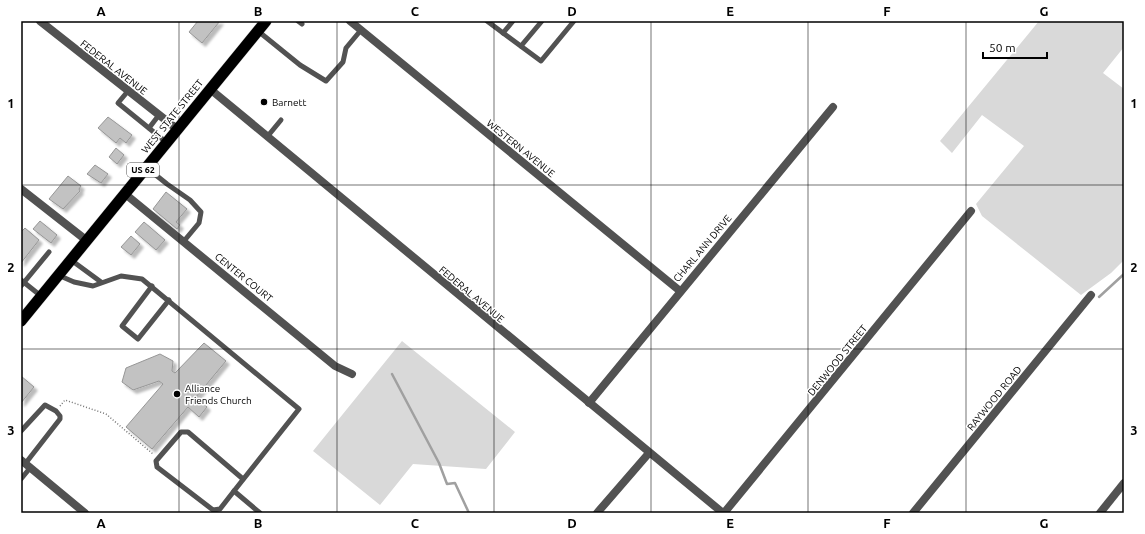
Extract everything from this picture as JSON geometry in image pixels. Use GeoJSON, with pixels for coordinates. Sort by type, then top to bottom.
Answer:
{"type":"FeatureCollection","features":[{"type":"Feature","properties":{"kind":"highway","name":"WEST STATE STREET"},"geometry":{"type":"LineString","coordinates":[[21,321],[57,275],[266,21]]}},
{"type":"Feature","properties":{"kind":"street","name":"FEDERAL AVENUE"},"geometry":{"type":"LineString","coordinates":[[40,21],[177,129]]}},
{"type":"Feature","properties":{"kind":"street","name":"WESTERN AVENUE"},"geometry":{"type":"LineString","coordinates":[[350,21],[680,291]]}},
{"type":"Feature","properties":{"kind":"street","name":"FEDERAL AVENUE"},"geometry":{"type":"LineString","coordinates":[[210,89],[266,137],[649,453],[724,513]]}},
{"type":"Feature","properties":{"kind":"street","name":"CHARL ANN DRIVE"},"geometry":{"type":"LineString","coordinates":[[589,403],[833,107]]}},
{"type":"Feature","properties":{"kind":"street"},"geometry":{"type":"LineString","coordinates":[[21,189],[86,240]]}},
{"type":"Feature","properties":{"kind":"street","name":"CENTER COURT"},"geometry":{"type":"LineString","coordinates":[[124,194],[184,241],[335,366],[352,374]]}},
{"type":"Feature","properties":{"kind":"street","name":"DENWOOD STREET"},"geometry":{"type":"LineString","coordinates":[[724,513],[971,211]]}},
{"type":"Feature","properties":{"kind":"street","name":"RAYWOOD ROAD"},"geometry":{"type":"LineString","coordinates":[[913,513],[1090,295]]}},
{"type":"Feature","properties":{"kind":"street"},"geometry":{"type":"LineString","coordinates":[[597,513],[649,453]]}},
{"type":"Feature","properties":{"kind":"street"},"geometry":{"type":"LineString","coordinates":[[26,464],[85,513]]}},
{"type":"Feature","properties":{"kind":"street"},"geometry":{"type":"LineString","coordinates":[[1100,513],[1124,483]]}},
{"type":"Feature","properties":{"kind":"lane"},"geometry":{"type":"LineString","coordinates":[[487,21],[541,61],[574,21]]}},
{"type":"Feature","properties":{"kind":"lane"},"geometry":{"type":"LineString","coordinates":[[503,33],[513,21]]}},
{"type":"Feature","properties":{"kind":"lane"},"geometry":{"type":"LineString","coordinates":[[521,46],[542,21]]}},
{"type":"Feature","properties":{"kind":"lane"},"geometry":{"type":"LineString","coordinates":[[258,31],[300,65],[326,81],[343,62],[346,48],[361,30]]}},
{"type":"Feature","properties":{"kind":"lane"},"geometry":{"type":"LineString","coordinates":[[128,91],[118,103],[166,142]]}},
{"type":"Feature","properties":{"kind":"lane"},"geometry":{"type":"LineString","coordinates":[[149,128],[159,115]]}},
{"type":"Feature","properties":{"kind":"lane"},"geometry":{"type":"LineString","coordinates":[[266,137],[282,120]]}},
{"type":"Feature","properties":{"kind":"lane"},"geometry":{"type":"LineString","coordinates":[[146,167],[166,184],[190,200],[200,212],[198,223],[184,241]]}},
{"type":"Feature","properties":{"kind":"lane"},"geometry":{"type":"LineString","coordinates":[[41,296],[22,283],[49,252]]}},
{"type":"Feature","properties":{"kind":"lane"},"geometry":{"type":"LineString","coordinates":[[70,260],[101,282]]}},
{"type":"Feature","properties":{"kind":"lane"},"geometry":{"type":"LineString","coordinates":[[57,275],[74,282],[93,286],[121,276],[136,277],[152,286],[299,409],[220,508],[213,510],[157,467],[156,461],[181,432],[188,432],[243,479]]}},
{"type":"Feature","properties":{"kind":"lane"},"geometry":{"type":"LineString","coordinates":[[152,286],[122,326],[138,339],[169,300]]}},
{"type":"Feature","properties":{"kind":"lane"},"geometry":{"type":"LineString","coordinates":[[21,431],[42,407],[49,405],[60,416],[60,419],[26,464],[21,479]]}},
{"type":"Feature","properties":{"kind":"lane"},"geometry":{"type":"LineString","coordinates":[[234,491],[260,513]]}},
{"type":"Feature","properties":{"kind":"path"},"geometry":{"type":"LineString","coordinates":[[56,411],[65,400],[106,414],[158,459]]}},
{"type":"Feature","properties":{"kind":"shaded area"},"geometry":{"type":"Polygon","coordinates":[[[1039,21],[1124,21],[1124,47],[1103,73],[1124,89],[1124,260],[1111,273],[1081,295],[982,216],[976,204],[1024,146],[982,115],[952,153],[940,141],[1039,21]]]}},
{"type":"Feature","properties":{"kind":"shaded area"},"geometry":{"type":"Polygon","coordinates":[[[402,341],[515,432],[486,469],[413,464],[380,505],[313,451],[402,341]]]}},
{"type":"Feature","properties":{"kind":"building"},"geometry":{"type":"Polygon","coordinates":[[[198,21],[220,21],[202,43],[189,32],[198,21]]]}},
{"type":"Feature","properties":{"kind":"building"},"geometry":{"type":"Polygon","coordinates":[[[108,117],[132,135],[126,143],[120,138],[116,143],[98,128],[108,117]]]}},
{"type":"Feature","properties":{"kind":"building"},"geometry":{"type":"Polygon","coordinates":[[[116,148],[124,155],[117,164],[109,157],[116,148]]]}},
{"type":"Feature","properties":{"kind":"building"},"geometry":{"type":"Polygon","coordinates":[[[95,165],[108,174],[101,183],[87,174],[95,165]]]}},
{"type":"Feature","properties":{"kind":"building"},"geometry":{"type":"Polygon","coordinates":[[[68,176],[81,186],[79,189],[80,191],[63,209],[49,199],[68,176]]]}},
{"type":"Feature","properties":{"kind":"building"},"geometry":{"type":"Polygon","coordinates":[[[166,192],[187,209],[176,222],[180,225],[177,229],[153,209],[166,192]]]}},
{"type":"Feature","properties":{"kind":"building"},"geometry":{"type":"Polygon","coordinates":[[[40,221],[57,235],[51,243],[33,229],[40,221]]]}},
{"type":"Feature","properties":{"kind":"building"},"geometry":{"type":"Polygon","coordinates":[[[144,222],[165,240],[156,250],[135,232],[144,222]]]}},
{"type":"Feature","properties":{"kind":"building"},"geometry":{"type":"Polygon","coordinates":[[[25,228],[39,240],[21,263],[21,232],[25,228]]]}},
{"type":"Feature","properties":{"kind":"building"},"geometry":{"type":"Polygon","coordinates":[[[131,236],[140,244],[131,255],[121,247],[131,236]]]}},
{"type":"Feature","properties":{"kind":"building","name":"Alliance Friends Church"},"geometry":{"type":"Polygon","coordinates":[[[204,343],[226,361],[196,397],[207,407],[199,417],[188,407],[152,449],[126,427],[163,384],[159,381],[133,390],[122,382],[126,368],[160,354],[173,361],[172,371],[175,373],[204,343]]]}},
{"type":"Feature","properties":{"kind":"building"},"geometry":{"type":"Polygon","coordinates":[[[21,376],[34,387],[21,403],[21,376]]]}},
{"type":"Feature","properties":{"kind":"waterway"},"geometry":{"type":"LineString","coordinates":[[1099,297],[1124,274]]}},
{"type":"Feature","properties":{"kind":"waterway"},"geometry":{"type":"LineString","coordinates":[[392,374],[439,463],[447,484],[455,483],[469,513]]}},
{"type":"Feature","properties":{"kind":"place","name":"Barnett"},"geometry":{"type":"Point","coordinates":[264,102]}},
{"type":"Feature","properties":{"kind":"place","name":"Alliance Friends Church"},"geometry":{"type":"Point","coordinates":[177,394]}}]}
